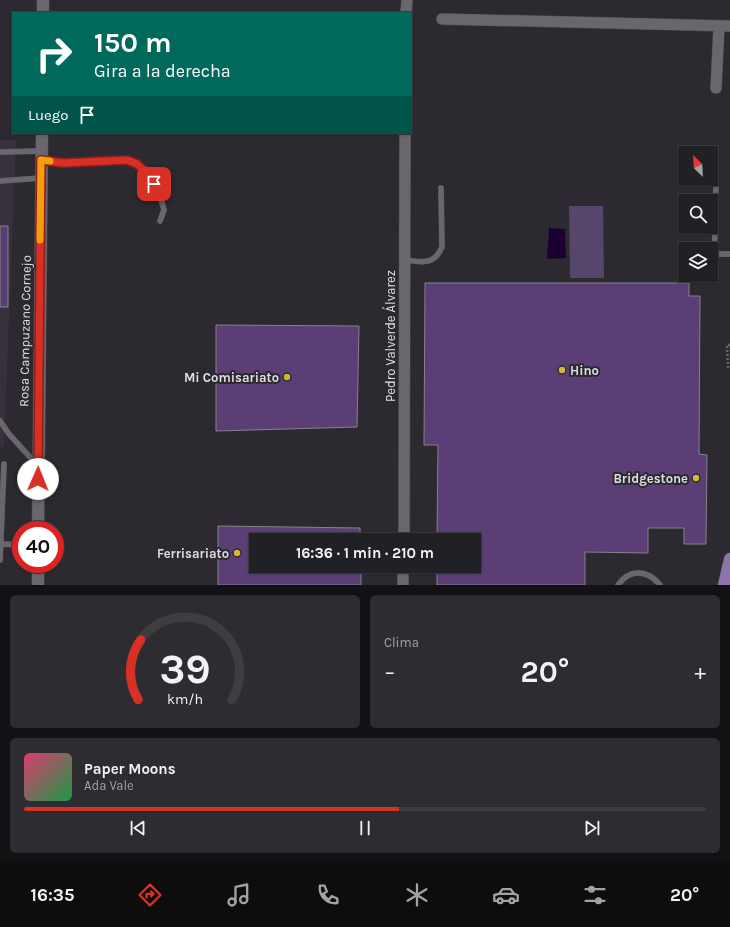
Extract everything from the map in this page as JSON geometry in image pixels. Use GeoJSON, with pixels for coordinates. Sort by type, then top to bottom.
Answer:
{"type":"FeatureCollection","features":[{"type":"Feature","properties":{"kind":"main road"},"geometry":{"type":"LineString","coordinates":[[724,585],[730,559]]}},
{"type":"Feature","properties":{"kind":"street"},"geometry":{"type":"LineString","coordinates":[[43,0],[43,12]]}},
{"type":"Feature","properties":{"kind":"street"},"geometry":{"type":"LineString","coordinates":[[406,12],[407,0]]}},
{"type":"Feature","properties":{"kind":"street"},"geometry":{"type":"LineString","coordinates":[[442,20],[724,26],[716,88]]}},
{"type":"Feature","properties":{"kind":"street","name":"Rosa Campuzano Cornejo"},"geometry":{"type":"LineString","coordinates":[[38,521],[42,134]]}},
{"type":"Feature","properties":{"kind":"street","name":"Pedro Valverde Álvarez"},"geometry":{"type":"LineString","coordinates":[[404,533],[405,134]]}},
{"type":"Feature","properties":{"kind":"street"},"geometry":{"type":"LineString","coordinates":[[38,573],[38,585]]}},
{"type":"Feature","properties":{"kind":"street"},"geometry":{"type":"LineString","coordinates":[[403,573],[403,585]]}},
{"type":"Feature","properties":{"kind":"lane"},"geometry":{"type":"LineString","coordinates":[[0,152],[41,156],[63,163],[127,160],[137,164],[149,175],[159,192],[164,210],[160,221]]}},
{"type":"Feature","properties":{"kind":"lane"},"geometry":{"type":"LineString","coordinates":[[0,181],[41,178]]}},
{"type":"Feature","properties":{"kind":"lane"},"geometry":{"type":"LineString","coordinates":[[715,242],[716,186]]}},
{"type":"Feature","properties":{"kind":"lane"},"geometry":{"type":"LineString","coordinates":[[405,260],[418,262],[431,261],[438,256],[442,247],[441,188]]}},
{"type":"Feature","properties":{"kind":"lane"},"geometry":{"type":"LineString","coordinates":[[718,254],[730,254]]}},
{"type":"Feature","properties":{"kind":"lane"},"geometry":{"type":"LineString","coordinates":[[0,421],[9,434],[38,466]]}},
{"type":"Feature","properties":{"kind":"lane"},"geometry":{"type":"LineString","coordinates":[[0,560],[4,464]]}},
{"type":"Feature","properties":{"kind":"lane"},"geometry":{"type":"LineString","coordinates":[[1,544],[12,545]]}},
{"type":"Feature","properties":{"kind":"lane"},"geometry":{"type":"LineString","coordinates":[[618,585],[622,579],[639,573],[648,574],[660,585]]}},
{"type":"Feature","properties":{"kind":"path"},"geometry":{"type":"LineString","coordinates":[[728,345],[728,368],[730,368]]}},
{"type":"Feature","properties":{"kind":"shaded area"},"geometry":{"type":"Polygon","coordinates":[[[0,140],[16,140],[4,447],[0,447],[0,140]]]}},
{"type":"Feature","properties":{"kind":"shaded area"},"geometry":{"type":"Polygon","coordinates":[[[569,206],[603,206],[604,278],[570,278],[569,206]]]}},
{"type":"Feature","properties":{"kind":"shaded area"},"geometry":{"type":"Polygon","coordinates":[[[549,228],[565,229],[566,258],[547,259],[549,228]]]}},
{"type":"Feature","properties":{"kind":"building"},"geometry":{"type":"Polygon","coordinates":[[[0,226],[8,226],[8,307],[0,307],[0,226]]]}},
{"type":"Feature","properties":{"kind":"building","name":"Hino"},"geometry":{"type":"Polygon","coordinates":[[[425,283],[689,283],[689,296],[700,296],[699,454],[707,455],[706,544],[684,544],[684,528],[648,528],[648,553],[585,552],[585,585],[437,585],[437,573],[481,573],[481,533],[437,533],[438,445],[424,445],[425,283]]]}},
{"type":"Feature","properties":{"kind":"building","name":"Mi Comisariato"},"geometry":{"type":"Polygon","coordinates":[[[216,325],[359,326],[357,427],[216,431],[216,325]]]}},
{"type":"Feature","properties":{"kind":"building","name":"Ferrisariato"},"geometry":{"type":"Polygon","coordinates":[[[218,526],[360,528],[360,533],[249,533],[249,573],[361,573],[361,585],[218,585],[218,526]]]}},
{"type":"Feature","properties":{"kind":"slow traffic"},"geometry":{"type":"LineString","coordinates":[[40,240],[41,160],[50,161]]}},
{"type":"Feature","properties":{"kind":"place","name":"Hino"},"geometry":{"type":"Point","coordinates":[562,370]}},
{"type":"Feature","properties":{"kind":"place","name":"Mi Comisariato"},"geometry":{"type":"Point","coordinates":[287,377]}},
{"type":"Feature","properties":{"kind":"place","name":"Bridgestone"},"geometry":{"type":"Point","coordinates":[696,478]}},
{"type":"Feature","properties":{"kind":"place","name":"Ferrisariato"},"geometry":{"type":"Point","coordinates":[237,553]}},
{"type":"Feature","properties":{"kind":"route"},"geometry":{"type":"LineString","coordinates":[[38,479],[41,160],[63,163],[127,160],[137,164],[149,175],[154,184]]}}]}
